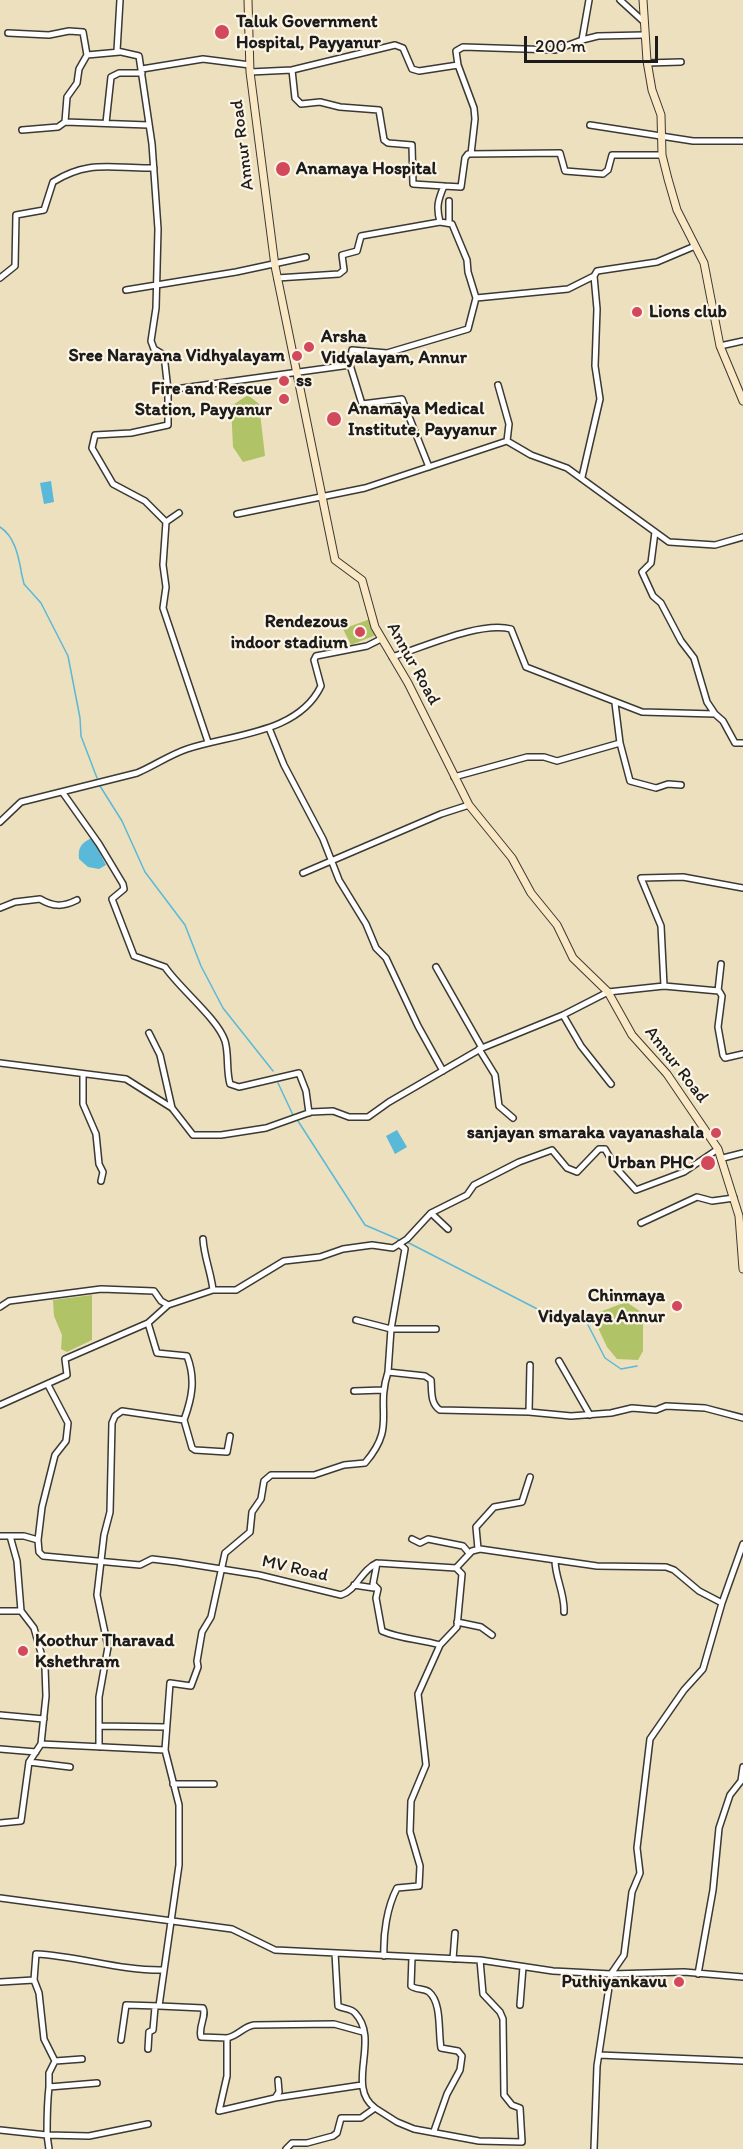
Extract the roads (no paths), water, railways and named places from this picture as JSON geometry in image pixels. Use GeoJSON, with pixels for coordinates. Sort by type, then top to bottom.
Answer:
{"type":"FeatureCollection","features":[{"type":"Feature","properties":{"kind":"main road","name":"Annur Road"},"geometry":{"type":"LineString","coordinates":[[248,0],[250,69],[274,262],[335,560],[362,580],[371,617],[381,639],[431,726],[469,805],[512,858],[531,893],[556,925],[573,958],[608,992],[632,1035],[667,1074],[718,1149],[723,1158],[741,1216],[743,1269]]}},
{"type":"Feature","properties":{"kind":"main road"},"geometry":{"type":"LineString","coordinates":[[643,0],[647,63],[661,115],[662,154],[677,210],[704,264],[720,346],[743,401]]}},
{"type":"Feature","properties":{"kind":"street"},"geometry":{"type":"LineString","coordinates":[[120,0],[117,51],[120,52]]}},
{"type":"Feature","properties":{"kind":"street"},"geometry":{"type":"LineString","coordinates":[[582,40],[589,0]]}},
{"type":"Feature","properties":{"kind":"street"},"geometry":{"type":"LineString","coordinates":[[620,0],[643,21]]}},
{"type":"Feature","properties":{"kind":"street"},"geometry":{"type":"LineString","coordinates":[[8,33],[49,35],[69,31],[83,32],[87,55],[79,69],[77,84],[67,97],[65,122]]}},
{"type":"Feature","properties":{"kind":"street"},"geometry":{"type":"LineString","coordinates":[[471,154],[474,108],[458,65],[456,51],[463,47],[555,50],[598,36],[644,35]]}},
{"type":"Feature","properties":{"kind":"street"},"geometry":{"type":"LineString","coordinates":[[106,123],[111,78],[119,73],[142,71],[202,59],[250,69],[291,70],[395,45],[403,48],[409,66],[415,71],[458,65]]}},
{"type":"Feature","properties":{"kind":"street"},"geometry":{"type":"LineString","coordinates":[[87,55],[120,52],[139,56],[154,168],[158,228],[156,308],[151,340],[154,349],[164,355],[168,390],[168,424],[131,433],[94,435],[92,448],[113,484],[145,501],[166,522],[163,570],[166,587],[163,608],[208,742]]}},
{"type":"Feature","properties":{"kind":"street"},"geometry":{"type":"LineString","coordinates":[[647,63],[681,62]]}},
{"type":"Feature","properties":{"kind":"street"},"geometry":{"type":"LineString","coordinates":[[291,70],[297,102],[320,102],[340,107],[379,110],[384,140],[388,143],[411,145],[413,184],[461,187],[465,158],[471,154],[560,153],[565,171],[603,174],[608,170],[612,155],[662,154]]}},
{"type":"Feature","properties":{"kind":"street"},"geometry":{"type":"LineString","coordinates":[[22,130],[58,128],[65,122],[148,125]]}},
{"type":"Feature","properties":{"kind":"street"},"geometry":{"type":"LineString","coordinates":[[590,125],[624,132],[662,134],[693,141],[743,141]]}},
{"type":"Feature","properties":{"kind":"street"},"geometry":{"type":"LineString","coordinates":[[0,278],[15,266],[16,215],[44,210],[52,182],[92,165],[154,168]]}},
{"type":"Feature","properties":{"kind":"street"},"geometry":{"type":"LineString","coordinates":[[440,222],[437,205],[444,186]]}},
{"type":"Feature","properties":{"kind":"street"},"geometry":{"type":"LineString","coordinates":[[429,467],[402,399],[362,404],[350,365],[352,350],[387,353],[468,329],[476,298],[467,261],[449,222],[449,201]]}},
{"type":"Feature","properties":{"kind":"street"},"geometry":{"type":"LineString","coordinates":[[277,278],[339,274],[344,270],[342,255],[357,251],[360,236],[449,222]]}},
{"type":"Feature","properties":{"kind":"street"},"geometry":{"type":"LineString","coordinates":[[476,298],[568,289],[594,276],[597,271],[657,262],[695,246]]}},
{"type":"Feature","properties":{"kind":"street"},"geometry":{"type":"LineString","coordinates":[[126,290],[236,272],[274,262],[306,257]]}},
{"type":"Feature","properties":{"kind":"street"},"geometry":{"type":"LineString","coordinates":[[582,477],[600,399],[595,366],[597,309],[594,276]]}},
{"type":"Feature","properties":{"kind":"street"},"geometry":{"type":"LineString","coordinates":[[720,346],[743,341]]}},
{"type":"Feature","properties":{"kind":"street"},"geometry":{"type":"LineString","coordinates":[[168,390],[350,365]]}},
{"type":"Feature","properties":{"kind":"street"},"geometry":{"type":"LineString","coordinates":[[498,385],[509,424],[507,441]]}},
{"type":"Feature","properties":{"kind":"street"},"geometry":{"type":"LineString","coordinates":[[237,514],[358,490],[507,441],[531,455],[567,468],[582,477],[669,542],[715,545],[743,537]]}},
{"type":"Feature","properties":{"kind":"street"},"geometry":{"type":"LineString","coordinates":[[166,522],[179,513]]}},
{"type":"Feature","properties":{"kind":"street"},"geometry":{"type":"LineString","coordinates":[[655,532],[652,549],[654,555],[651,564],[642,572],[652,596],[661,603],[681,641],[694,658],[707,702],[723,721],[735,743],[743,743]]}},
{"type":"Feature","properties":{"kind":"street"},"geometry":{"type":"LineString","coordinates":[[392,657],[468,631],[500,627],[511,629],[526,667],[615,703],[655,714],[715,714]]}},
{"type":"Feature","properties":{"kind":"street"},"geometry":{"type":"LineString","coordinates":[[0,822],[21,802],[137,773],[152,767],[169,755],[208,742],[269,728],[298,715],[321,686],[314,660],[316,656],[367,646],[381,639]]}},
{"type":"Feature","properties":{"kind":"street"},"geometry":{"type":"LineString","coordinates":[[615,703],[630,781],[656,788],[668,784],[681,785]]}},
{"type":"Feature","properties":{"kind":"street"},"geometry":{"type":"LineString","coordinates":[[269,728],[284,765],[323,838],[332,862],[376,948],[386,958],[418,1026],[443,1071]]}},
{"type":"Feature","properties":{"kind":"street"},"geometry":{"type":"LineString","coordinates":[[454,777],[527,757],[544,757],[557,761],[621,743]]}},
{"type":"Feature","properties":{"kind":"street"},"geometry":{"type":"LineString","coordinates":[[63,793],[99,844],[123,884],[124,889],[112,898],[131,952],[140,960],[165,967],[177,985],[219,1030],[226,1044],[230,1084],[239,1087],[299,1073],[304,1079],[309,1113]]}},
{"type":"Feature","properties":{"kind":"street"},"geometry":{"type":"LineString","coordinates":[[303,873],[441,814],[469,805]]}},
{"type":"Feature","properties":{"kind":"street"},"geometry":{"type":"LineString","coordinates":[[664,986],[661,926],[641,878],[683,877],[743,888]]}},
{"type":"Feature","properties":{"kind":"street"},"geometry":{"type":"LineString","coordinates":[[0,908],[15,902],[40,899],[50,906],[66,905],[77,900]]}},
{"type":"Feature","properties":{"kind":"street"},"geometry":{"type":"LineString","coordinates":[[721,964],[718,991],[722,996],[718,1027],[723,1055],[725,1058],[743,1054]]}},
{"type":"Feature","properties":{"kind":"street"},"geometry":{"type":"LineString","coordinates":[[436,968],[495,1076],[499,1106],[513,1118]]}},
{"type":"Feature","properties":{"kind":"street"},"geometry":{"type":"LineString","coordinates":[[0,1063],[126,1079],[172,1108],[193,1135],[221,1135],[266,1128],[309,1113],[333,1111],[350,1117],[368,1117],[388,1102],[481,1048],[563,1015],[608,992],[664,986],[718,991]]}},
{"type":"Feature","properties":{"kind":"street"},"geometry":{"type":"LineString","coordinates":[[563,1015],[581,1046],[611,1083]]}},
{"type":"Feature","properties":{"kind":"street"},"geometry":{"type":"LineString","coordinates":[[149,1033],[160,1055],[172,1108]]}},
{"type":"Feature","properties":{"kind":"street"},"geometry":{"type":"LineString","coordinates":[[82,1074],[83,1104],[96,1134],[99,1164],[103,1172],[101,1181]]}},
{"type":"Feature","properties":{"kind":"street"},"geometry":{"type":"LineString","coordinates":[[0,1406],[67,1375],[65,1359],[148,1323],[168,1305],[213,1290],[236,1290],[284,1261],[320,1257],[343,1249],[372,1245],[393,1248],[431,1213],[467,1195],[474,1185],[519,1162],[552,1149],[567,1168],[577,1172],[599,1149],[605,1149],[616,1168],[636,1190],[643,1190],[684,1172],[718,1149]]}},
{"type":"Feature","properties":{"kind":"street"},"geometry":{"type":"LineString","coordinates":[[723,1158],[743,1153]]}},
{"type":"Feature","properties":{"kind":"street"},"geometry":{"type":"LineString","coordinates":[[641,1223],[697,1197],[712,1201],[735,1198]]}},
{"type":"Feature","properties":{"kind":"street"},"geometry":{"type":"LineString","coordinates":[[431,1213],[448,1229]]}},
{"type":"Feature","properties":{"kind":"street"},"geometry":{"type":"LineString","coordinates":[[203,1239],[204,1255],[211,1271],[213,1290]]}},
{"type":"Feature","properties":{"kind":"street"},"geometry":{"type":"LineString","coordinates":[[148,2049],[149,2032],[153,2030],[170,1921],[177,1894],[179,1865],[179,1806],[165,1750],[170,1683],[191,1686],[198,1667],[202,1632],[212,1617],[225,1553],[250,1532],[252,1512],[261,1499],[264,1481],[271,1475],[314,1475],[344,1466],[365,1463],[380,1446],[385,1424],[382,1390],[388,1372],[391,1329],[405,1249],[402,1242]]}},
{"type":"Feature","properties":{"kind":"street"},"geometry":{"type":"LineString","coordinates":[[0,1307],[9,1301],[115,1289],[154,1291],[161,1301],[168,1305]]}},
{"type":"Feature","properties":{"kind":"street"},"geometry":{"type":"LineString","coordinates":[[356,1320],[391,1329],[436,1329]]}},
{"type":"Feature","properties":{"kind":"street"},"geometry":{"type":"LineString","coordinates":[[148,1323],[157,1353],[188,1356],[193,1389],[184,1420],[192,1448],[227,1452],[230,1436]]}},
{"type":"Feature","properties":{"kind":"street"},"geometry":{"type":"LineString","coordinates":[[560,1361],[590,1415]]}},
{"type":"Feature","properties":{"kind":"street"},"geometry":{"type":"LineString","coordinates":[[529,1412],[530,1365]]}},
{"type":"Feature","properties":{"kind":"street"},"geometry":{"type":"LineString","coordinates":[[388,1372],[425,1376],[431,1380],[432,1398],[435,1407],[440,1410],[590,1415],[632,1408],[656,1410],[666,1406],[705,1408],[715,1413],[743,1418]]}},
{"type":"Feature","properties":{"kind":"street"},"geometry":{"type":"LineString","coordinates":[[0,1536],[38,1539],[42,1507],[55,1455],[66,1441],[68,1423],[48,1385]]}},
{"type":"Feature","properties":{"kind":"street"},"geometry":{"type":"LineString","coordinates":[[354,1391],[382,1390]]}},
{"type":"Feature","properties":{"kind":"street"},"geometry":{"type":"LineString","coordinates":[[99,1747],[99,1697],[108,1647],[98,1595],[100,1560],[110,1512],[115,1416],[122,1411],[184,1420]]}},
{"type":"Feature","properties":{"kind":"street"},"geometry":{"type":"LineString","coordinates":[[478,1549],[476,1527],[494,1507],[522,1502],[530,1477]]}},
{"type":"Feature","properties":{"kind":"street"},"geometry":{"type":"LineString","coordinates":[[0,1823],[21,1821],[29,1762],[41,1744],[44,1719],[45,1667],[34,1628],[21,1611],[17,1561],[10,1536]]}},
{"type":"Feature","properties":{"kind":"street","name":"MV Road"},"geometry":{"type":"LineString","coordinates":[[38,1539],[40,1556],[140,1565],[152,1559],[259,1575],[341,1595],[354,1586],[374,1588]]}},
{"type":"Feature","properties":{"kind":"street"},"geometry":{"type":"LineString","coordinates":[[412,1539],[420,1543],[428,1539],[464,1546],[469,1553]]}},
{"type":"Feature","properties":{"kind":"street"},"geometry":{"type":"LineString","coordinates":[[594,2149],[599,2055],[611,1974],[624,1955],[632,1892],[640,1873],[637,1848],[650,1739],[684,1690],[703,1669],[722,1603],[743,1544]]}},
{"type":"Feature","properties":{"kind":"street"},"geometry":{"type":"LineString","coordinates":[[456,1568],[469,1553],[478,1549],[597,1566],[666,1567],[674,1570],[699,1591],[722,1603]]}},
{"type":"Feature","properties":{"kind":"street"},"geometry":{"type":"LineString","coordinates":[[555,1560],[555,1569],[564,1592],[564,1612]]}},
{"type":"Feature","properties":{"kind":"street"},"geometry":{"type":"LineString","coordinates":[[377,1563],[374,1588],[378,1589],[376,1598],[382,1631],[394,1636],[413,1637],[440,1645]]}},
{"type":"Feature","properties":{"kind":"street"},"geometry":{"type":"LineString","coordinates":[[354,1586],[369,1567],[377,1563],[456,1568],[462,1574],[454,1631],[440,1645],[418,1694],[426,1765],[411,1801],[410,1832],[420,1866],[419,1886],[397,1888],[385,1926],[384,1956]]}},
{"type":"Feature","properties":{"kind":"street"},"geometry":{"type":"LineString","coordinates":[[0,1611],[21,1611]]}},
{"type":"Feature","properties":{"kind":"street"},"geometry":{"type":"LineString","coordinates":[[457,1622],[481,1627],[492,1635]]}},
{"type":"Feature","properties":{"kind":"street"},"geometry":{"type":"LineString","coordinates":[[0,1715],[44,1719]]}},
{"type":"Feature","properties":{"kind":"street"},"geometry":{"type":"LineString","coordinates":[[99,1726],[166,1727]]}},
{"type":"Feature","properties":{"kind":"street"},"geometry":{"type":"LineString","coordinates":[[41,1744],[165,1750]]}},
{"type":"Feature","properties":{"kind":"street"},"geometry":{"type":"LineString","coordinates":[[0,1749],[36,1752]]}},
{"type":"Feature","properties":{"kind":"street"},"geometry":{"type":"LineString","coordinates":[[29,1762],[70,1767]]}},
{"type":"Feature","properties":{"kind":"street"},"geometry":{"type":"LineString","coordinates":[[698,1974],[713,1890],[719,1828],[730,1795],[741,1782],[743,1767]]}},
{"type":"Feature","properties":{"kind":"street"},"geometry":{"type":"LineString","coordinates":[[173,1784],[214,1784]]}},
{"type":"Feature","properties":{"kind":"street"},"geometry":{"type":"LineString","coordinates":[[0,1898],[232,1929],[275,1950],[480,1960],[523,1967],[611,1974],[698,1974],[743,1977]]}},
{"type":"Feature","properties":{"kind":"street"},"geometry":{"type":"LineString","coordinates":[[453,1959],[455,1933]]}},
{"type":"Feature","properties":{"kind":"street"},"geometry":{"type":"LineString","coordinates":[[335,1953],[338,2007],[356,2013],[363,2032],[362,2085],[366,2102],[407,2127],[479,2141],[522,2142]]}},
{"type":"Feature","properties":{"kind":"street"},"geometry":{"type":"LineString","coordinates":[[55,2061],[44,2039],[39,1993],[34,1980],[36,1954],[60,1955],[146,1970],[164,1970]]}},
{"type":"Feature","properties":{"kind":"street"},"geometry":{"type":"LineString","coordinates":[[412,1957],[411,1986],[426,1990],[434,1998],[441,2048],[458,2051],[462,2055],[460,2070],[447,2094],[434,2131]]}},
{"type":"Feature","properties":{"kind":"street"},"geometry":{"type":"LineString","coordinates":[[480,1960],[483,1994],[500,2012],[503,2019],[504,2096],[512,2105],[520,2108],[523,2149]]}},
{"type":"Feature","properties":{"kind":"street"},"geometry":{"type":"LineString","coordinates":[[520,2005],[523,1967]]}},
{"type":"Feature","properties":{"kind":"street"},"geometry":{"type":"LineString","coordinates":[[0,1983],[34,1980]]}},
{"type":"Feature","properties":{"kind":"street"},"geometry":{"type":"LineString","coordinates":[[121,2040],[126,2005],[203,2008],[205,2014],[199,2026],[201,2037],[227,2038],[238,2035],[249,2025],[334,2024],[363,2032]]}},
{"type":"Feature","properties":{"kind":"street"},"geometry":{"type":"LineString","coordinates":[[227,2038],[227,2076],[219,2110],[275,2098],[362,2085]]}},
{"type":"Feature","properties":{"kind":"street"},"geometry":{"type":"LineString","coordinates":[[599,2055],[743,2061]]}},
{"type":"Feature","properties":{"kind":"street"},"geometry":{"type":"LineString","coordinates":[[55,2061],[82,2059]]}},
{"type":"Feature","properties":{"kind":"street"},"geometry":{"type":"LineString","coordinates":[[49,2149],[47,2135],[49,2118],[46,2104],[49,2073],[55,2061]]}},
{"type":"Feature","properties":{"kind":"street"},"geometry":{"type":"LineString","coordinates":[[275,2098],[279,2092],[278,2080]]}},
{"type":"Feature","properties":{"kind":"street"},"geometry":{"type":"LineString","coordinates":[[49,2087],[97,2083]]}},
{"type":"Feature","properties":{"kind":"street"},"geometry":{"type":"LineString","coordinates":[[286,2149],[292,2143],[307,2143],[333,2136],[337,2133],[340,2118],[361,2118],[375,2108]]}},
{"type":"Feature","properties":{"kind":"street"},"geometry":{"type":"LineString","coordinates":[[0,2130],[88,2136],[148,2124]]}},
{"type":"Feature","properties":{"kind":"water"},"geometry":{"type":"Polygon","coordinates":[[[51,481],[54,502],[44,504],[40,483],[51,481]]]}},
{"type":"Feature","properties":{"kind":"water"},"geometry":{"type":"Polygon","coordinates":[[[92,838],[106,865],[99,869],[88,867],[79,859],[81,846],[92,838]]]}},
{"type":"Feature","properties":{"kind":"water"},"geometry":{"type":"Polygon","coordinates":[[[397,1130],[407,1147],[395,1154],[386,1136],[397,1130]]]}},
{"type":"Feature","properties":{"kind":"waterway"},"geometry":{"type":"LineString","coordinates":[[0,527],[12,540],[21,570]]}},
{"type":"Feature","properties":{"kind":"waterway"},"geometry":{"type":"LineString","coordinates":[[24,584],[21,571],[24,584],[41,603],[68,656],[80,718],[81,736],[97,778]]}},
{"type":"Feature","properties":{"kind":"waterway"},"geometry":{"type":"LineString","coordinates":[[100,786],[122,821],[145,872],[185,925],[201,966],[223,1008],[273,1071]]}},
{"type":"Feature","properties":{"kind":"waterway"},"geometry":{"type":"LineString","coordinates":[[278,1083],[293,1115]]}},
{"type":"Feature","properties":{"kind":"waterway"},"geometry":{"type":"LineString","coordinates":[[298,1121],[365,1225],[400,1240]]}},
{"type":"Feature","properties":{"kind":"waterway"},"geometry":{"type":"LineString","coordinates":[[407,1242],[549,1315],[585,1319],[605,1358],[621,1369],[637,1366]]}},
{"type":"Feature","properties":{"kind":"place","name":"Taluk Government Hospital, Payyanur"},"geometry":{"type":"Point","coordinates":[222,32]}},
{"type":"Feature","properties":{"kind":"place","name":"Anamaya Hospital"},"geometry":{"type":"Point","coordinates":[283,169]}},
{"type":"Feature","properties":{"kind":"place","name":"Lions club"},"geometry":{"type":"Point","coordinates":[637,312]}},
{"type":"Feature","properties":{"kind":"place","name":"Arsha Vidyalayam, Annur"},"geometry":{"type":"Point","coordinates":[309,347]}},
{"type":"Feature","properties":{"kind":"place","name":"Sree Narayana Vidhyalayam"},"geometry":{"type":"Point","coordinates":[297,356]}},
{"type":"Feature","properties":{"kind":"place","name":"ss"},"geometry":{"type":"Point","coordinates":[284,381]}},
{"type":"Feature","properties":{"kind":"place","name":"Fire and Rescue Station, Payyanur"},"geometry":{"type":"Point","coordinates":[284,399]}},
{"type":"Feature","properties":{"kind":"place","name":"Anamaya Medical Institute, Payyanur"},"geometry":{"type":"Point","coordinates":[334,419]}},
{"type":"Feature","properties":{"kind":"place","name":"Rendezous indoor stadium"},"geometry":{"type":"Point","coordinates":[360,632]}},
{"type":"Feature","properties":{"kind":"place","name":"sanjayan smaraka vayanashala"},"geometry":{"type":"Point","coordinates":[716,1133]}},
{"type":"Feature","properties":{"kind":"place","name":"Urban PHC"},"geometry":{"type":"Point","coordinates":[708,1163]}},
{"type":"Feature","properties":{"kind":"place","name":"Chinmaya Vidyalaya Annur"},"geometry":{"type":"Point","coordinates":[677,1306]}},
{"type":"Feature","properties":{"kind":"place","name":"Koothur Tharavad Kshethram"},"geometry":{"type":"Point","coordinates":[23,1651]}},
{"type":"Feature","properties":{"kind":"place","name":"Puthiyankavu"},"geometry":{"type":"Point","coordinates":[679,1982]}}]}
